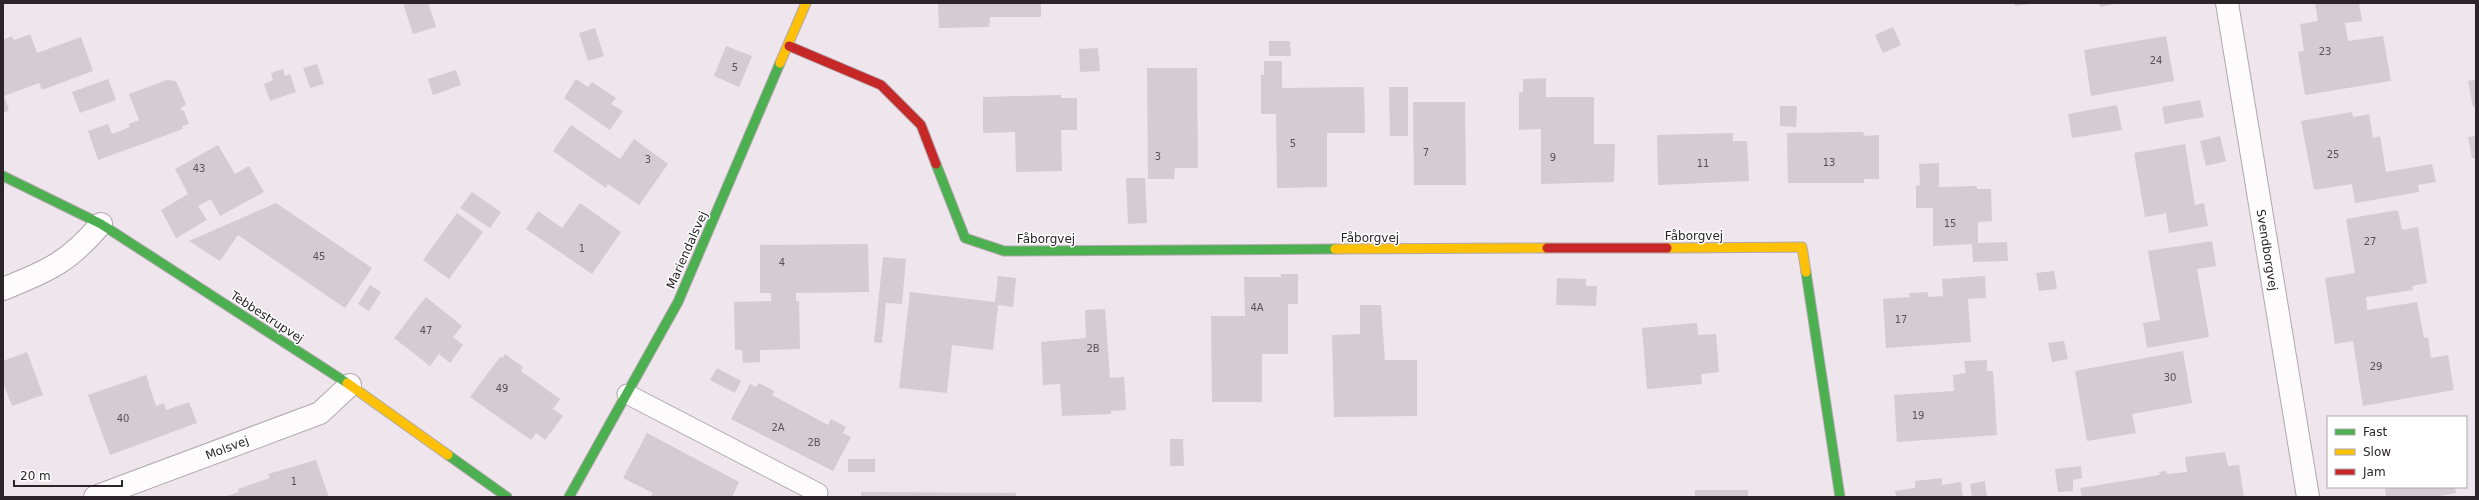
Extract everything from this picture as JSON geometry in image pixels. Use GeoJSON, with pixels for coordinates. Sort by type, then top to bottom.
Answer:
{"type":"FeatureCollection","features":[{"type":"Feature","properties":{"kind":"street","name":"Mariendalsvej"},"geometry":{"type":"LineString","coordinates":[[569,497],[678,302],[789,46],[806,3]]}},
{"type":"Feature","properties":{"kind":"street","name":"Svendborgvej"},"geometry":{"type":"LineString","coordinates":[[2227,3],[2308,497]]}},
{"type":"Feature","properties":{"kind":"street","name":"Fåborgvej"},"geometry":{"type":"LineString","coordinates":[[789,46],[881,85],[921,125],[965,238],[1004,251],[1802,247],[1840,497]]}},
{"type":"Feature","properties":{"kind":"street","name":"Tebbestrupvej"},"geometry":{"type":"LineString","coordinates":[[3,176],[101,224],[350,385],[507,497]]}},
{"type":"Feature","properties":{"kind":"street"},"geometry":{"type":"LineString","coordinates":[[3,289],[48,272],[82,247],[101,224]]}},
{"type":"Feature","properties":{"kind":"street","name":"Molsvej"},"geometry":{"type":"LineString","coordinates":[[95,497],[320,413],[350,385]]}},
{"type":"Feature","properties":{"kind":"lane"},"geometry":{"type":"LineString","coordinates":[[627,394],[818,493],[816,497]]}},
{"type":"Feature","properties":{"kind":"building"},"geometry":{"type":"Polygon","coordinates":[[[403,3],[428,3],[436,27],[413,34],[403,3]]]}},
{"type":"Feature","properties":{"kind":"building"},"geometry":{"type":"Polygon","coordinates":[[[938,3],[1041,3],[1041,17],[990,17],[989,27],[939,28],[938,3]]]}},
{"type":"Feature","properties":{"kind":"building"},"geometry":{"type":"Polygon","coordinates":[[[2015,3],[2029,3],[2029,4],[2015,6],[2015,3]]]}},
{"type":"Feature","properties":{"kind":"building"},"geometry":{"type":"Polygon","coordinates":[[[2099,3],[2115,3],[2115,4],[2100,7],[2099,3]]]}},
{"type":"Feature","properties":{"kind":"building"},"geometry":{"type":"Polygon","coordinates":[[[2315,3],[2359,3],[2362,21],[2345,23],[2348,41],[2383,36],[2391,81],[2305,95],[2298,52],[2304,51],[2300,24],[2318,21],[2315,3]]]}},
{"type":"Feature","properties":{"kind":"building"},"geometry":{"type":"Polygon","coordinates":[[[1893,27],[1901,45],[1883,53],[1875,35],[1893,27]]]}},
{"type":"Feature","properties":{"kind":"building"},"geometry":{"type":"Polygon","coordinates":[[[595,28],[604,56],[588,61],[579,33],[595,28]]]}},
{"type":"Feature","properties":{"kind":"building"},"geometry":{"type":"Polygon","coordinates":[[[30,34],[37,53],[81,37],[93,71],[42,90],[39,83],[4,96],[9,110],[3,113],[3,40],[12,36],[14,40],[30,34]]]}},
{"type":"Feature","properties":{"kind":"building"},"geometry":{"type":"Polygon","coordinates":[[[2166,36],[2174,81],[2091,96],[2084,50],[2166,36]]]}},
{"type":"Feature","properties":{"kind":"building"},"geometry":{"type":"Polygon","coordinates":[[[1269,41],[1290,41],[1291,56],[1269,56],[1269,41]]]}},
{"type":"Feature","properties":{"kind":"building"},"geometry":{"type":"Polygon","coordinates":[[[726,46],[752,56],[739,87],[714,76],[726,46]]]}},
{"type":"Feature","properties":{"kind":"building"},"geometry":{"type":"Polygon","coordinates":[[[1098,48],[1100,71],[1080,72],[1079,49],[1098,48]]]}},
{"type":"Feature","properties":{"kind":"building"},"geometry":{"type":"Polygon","coordinates":[[[1264,61],[1282,61],[1282,88],[1364,87],[1365,133],[1327,133],[1327,187],[1277,188],[1276,114],[1261,114],[1261,75],[1264,75],[1264,61]]]}},
{"type":"Feature","properties":{"kind":"building"},"geometry":{"type":"Polygon","coordinates":[[[317,64],[324,84],[310,88],[303,68],[317,64]]]}},
{"type":"Feature","properties":{"kind":"building"},"geometry":{"type":"Polygon","coordinates":[[[1147,68],[1197,68],[1198,168],[1175,168],[1174,179],[1148,179],[1147,68]]]}},
{"type":"Feature","properties":{"kind":"building"},"geometry":{"type":"Polygon","coordinates":[[[283,69],[285,76],[290,74],[296,92],[270,101],[264,84],[273,80],[271,73],[283,69]]]}},
{"type":"Feature","properties":{"kind":"building"},"geometry":{"type":"Polygon","coordinates":[[[456,70],[461,85],[433,95],[428,79],[456,70]]]}},
{"type":"Feature","properties":{"kind":"building"},"geometry":{"type":"Polygon","coordinates":[[[1546,78],[1546,97],[1594,97],[1594,144],[1615,144],[1614,182],[1541,184],[1541,129],[1519,130],[1519,93],[1523,92],[1523,79],[1546,78]]]}},
{"type":"Feature","properties":{"kind":"building"},"geometry":{"type":"Polygon","coordinates":[[[108,79],[116,100],[80,113],[72,92],[108,79]]]}},
{"type":"Feature","properties":{"kind":"building"},"geometry":{"type":"Polygon","coordinates":[[[576,79],[588,87],[592,82],[616,98],[611,104],[623,111],[610,130],[564,98],[576,79]]]}},
{"type":"Feature","properties":{"kind":"building"},"geometry":{"type":"Polygon","coordinates":[[[2476,79],[2476,106],[2473,107],[2468,81],[2476,79]]]}},
{"type":"Feature","properties":{"kind":"building"},"geometry":{"type":"Polygon","coordinates":[[[167,80],[176,81],[186,104],[180,109],[184,111],[189,124],[182,126],[183,129],[98,160],[88,131],[108,124],[112,134],[130,127],[129,124],[139,120],[129,94],[167,80]]]}},
{"type":"Feature","properties":{"kind":"building"},"geometry":{"type":"Polygon","coordinates":[[[1389,87],[1408,87],[1408,136],[1390,136],[1389,87]]]}},
{"type":"Feature","properties":{"kind":"building"},"geometry":{"type":"Polygon","coordinates":[[[1061,95],[1061,98],[1077,98],[1077,130],[1061,130],[1062,171],[1016,172],[1015,132],[983,133],[983,97],[1061,95]]]}},
{"type":"Feature","properties":{"kind":"building"},"geometry":{"type":"Polygon","coordinates":[[[2200,100],[2204,117],[2165,124],[2162,107],[2200,100]]]}},
{"type":"Feature","properties":{"kind":"building"},"geometry":{"type":"Polygon","coordinates":[[[1413,102],[1465,102],[1466,185],[1414,185],[1413,102]]]}},
{"type":"Feature","properties":{"kind":"building"},"geometry":{"type":"Polygon","coordinates":[[[2117,105],[2122,130],[2072,138],[2068,114],[2117,105]]]}},
{"type":"Feature","properties":{"kind":"building"},"geometry":{"type":"Polygon","coordinates":[[[1780,106],[1797,106],[1796,127],[1780,126],[1780,106]]]}},
{"type":"Feature","properties":{"kind":"building"},"geometry":{"type":"Polygon","coordinates":[[[2352,112],[2353,117],[2369,114],[2373,138],[2380,136],[2386,172],[2432,164],[2436,182],[2418,185],[2419,192],[2355,203],[2352,184],[2314,190],[2301,121],[2352,112]]]}},
{"type":"Feature","properties":{"kind":"building"},"geometry":{"type":"Polygon","coordinates":[[[571,125],[620,159],[634,139],[668,164],[639,205],[608,184],[606,188],[553,151],[571,125]]]}},
{"type":"Feature","properties":{"kind":"building"},"geometry":{"type":"Polygon","coordinates":[[[1863,132],[1864,136],[1879,135],[1879,179],[1864,179],[1864,183],[1788,183],[1787,133],[1863,132]]]}},
{"type":"Feature","properties":{"kind":"building"},"geometry":{"type":"Polygon","coordinates":[[[1733,133],[1733,141],[1747,141],[1749,181],[1658,185],[1657,135],[1733,133]]]}},
{"type":"Feature","properties":{"kind":"building"},"geometry":{"type":"Polygon","coordinates":[[[2220,136],[2226,161],[2206,166],[2200,141],[2220,136]]]}},
{"type":"Feature","properties":{"kind":"building"},"geometry":{"type":"Polygon","coordinates":[[[2476,136],[2476,158],[2472,158],[2468,137],[2476,136]]]}},
{"type":"Feature","properties":{"kind":"building"},"geometry":{"type":"Polygon","coordinates":[[[2185,144],[2195,205],[2204,203],[2208,226],[2169,233],[2166,213],[2145,217],[2134,153],[2185,144]]]}},
{"type":"Feature","properties":{"kind":"building"},"geometry":{"type":"Polygon","coordinates":[[[218,145],[235,174],[249,166],[264,192],[220,216],[211,199],[198,206],[207,220],[176,238],[161,210],[188,194],[175,169],[218,145]]]}},
{"type":"Feature","properties":{"kind":"building"},"geometry":{"type":"Polygon","coordinates":[[[1939,163],[1939,187],[1977,186],[1977,189],[1991,189],[1992,221],[1978,222],[1978,243],[2007,242],[2008,261],[1973,262],[1972,244],[1933,246],[1933,208],[1916,208],[1916,186],[1920,185],[1919,164],[1939,163]]]}},
{"type":"Feature","properties":{"kind":"building"},"geometry":{"type":"Polygon","coordinates":[[[1126,178],[1145,178],[1147,223],[1128,224],[1126,178]]]}},
{"type":"Feature","properties":{"kind":"building"},"geometry":{"type":"Polygon","coordinates":[[[472,192],[501,212],[490,228],[460,208],[472,192]]]}},
{"type":"Feature","properties":{"kind":"building"},"geometry":{"type":"Polygon","coordinates":[[[276,203],[372,268],[345,308],[238,235],[220,261],[189,241],[276,203]]]}},
{"type":"Feature","properties":{"kind":"building"},"geometry":{"type":"Polygon","coordinates":[[[580,203],[621,232],[592,274],[526,229],[538,211],[562,228],[580,203]]]}},
{"type":"Feature","properties":{"kind":"building"},"geometry":{"type":"Polygon","coordinates":[[[2398,210],[2402,230],[2418,227],[2427,283],[2412,286],[2413,290],[2366,297],[2367,310],[2417,302],[2424,338],[2428,337],[2431,358],[2448,355],[2454,390],[2363,406],[2353,341],[2335,344],[2325,278],[2355,273],[2346,219],[2398,210]]]}},
{"type":"Feature","properties":{"kind":"building"},"geometry":{"type":"Polygon","coordinates":[[[457,213],[483,232],[449,279],[423,260],[457,213]]]}},
{"type":"Feature","properties":{"kind":"building"},"geometry":{"type":"Polygon","coordinates":[[[2212,241],[2216,266],[2197,269],[2209,337],[2147,348],[2143,323],[2160,320],[2148,251],[2212,241]]]}},
{"type":"Feature","properties":{"kind":"building"},"geometry":{"type":"Polygon","coordinates":[[[868,244],[869,292],[796,293],[796,301],[799,301],[800,349],[760,350],[760,362],[743,363],[742,350],[735,350],[734,302],[771,301],[771,293],[760,293],[760,245],[868,244]]]}},
{"type":"Feature","properties":{"kind":"building"},"geometry":{"type":"Polygon","coordinates":[[[883,257],[906,259],[902,304],[886,303],[882,343],[874,342],[883,257]]]}},
{"type":"Feature","properties":{"kind":"building"},"geometry":{"type":"Polygon","coordinates":[[[2054,271],[2057,289],[2039,291],[2036,273],[2054,271]]]}},
{"type":"Feature","properties":{"kind":"building"},"geometry":{"type":"Polygon","coordinates":[[[1281,274],[1298,274],[1298,304],[1288,304],[1288,354],[1262,354],[1262,402],[1212,402],[1211,316],[1245,316],[1244,277],[1281,277],[1281,274]]]}},
{"type":"Feature","properties":{"kind":"building"},"geometry":{"type":"Polygon","coordinates":[[[998,276],[1016,278],[1013,307],[998,305],[993,350],[952,345],[947,393],[899,388],[910,292],[995,302],[998,276]]]}},
{"type":"Feature","properties":{"kind":"building"},"geometry":{"type":"Polygon","coordinates":[[[1985,276],[1986,298],[1968,299],[1971,342],[1886,348],[1883,299],[1910,297],[1909,293],[1928,292],[1928,297],[1943,296],[1942,279],[1985,276]]]}},
{"type":"Feature","properties":{"kind":"building"},"geometry":{"type":"Polygon","coordinates":[[[1557,278],[1586,279],[1586,286],[1597,286],[1596,306],[1556,305],[1557,278]]]}},
{"type":"Feature","properties":{"kind":"building"},"geometry":{"type":"Polygon","coordinates":[[[370,285],[381,292],[369,311],[358,304],[370,285]]]}},
{"type":"Feature","properties":{"kind":"building"},"geometry":{"type":"Polygon","coordinates":[[[426,297],[462,326],[453,337],[463,345],[450,363],[439,354],[430,366],[394,338],[426,297]]]}},
{"type":"Feature","properties":{"kind":"building"},"geometry":{"type":"Polygon","coordinates":[[[1360,305],[1381,305],[1385,360],[1417,360],[1417,416],[1334,417],[1332,335],[1360,334],[1360,305]]]}},
{"type":"Feature","properties":{"kind":"building"},"geometry":{"type":"Polygon","coordinates":[[[1105,309],[1110,378],[1124,377],[1126,410],[1111,411],[1111,414],[1062,416],[1060,384],[1043,385],[1041,342],[1086,338],[1085,310],[1105,309]]]}},
{"type":"Feature","properties":{"kind":"building"},"geometry":{"type":"Polygon","coordinates":[[[1697,323],[1698,335],[1716,334],[1719,372],[1701,374],[1702,384],[1647,389],[1642,328],[1697,323]]]}},
{"type":"Feature","properties":{"kind":"building"},"geometry":{"type":"Polygon","coordinates":[[[2064,341],[2068,359],[2052,362],[2048,343],[2064,341]]]}},
{"type":"Feature","properties":{"kind":"building"},"geometry":{"type":"Polygon","coordinates":[[[2183,351],[2192,403],[2132,414],[2136,433],[2087,441],[2075,371],[2183,351]]]}},
{"type":"Feature","properties":{"kind":"building"},"geometry":{"type":"Polygon","coordinates":[[[27,352],[43,395],[12,406],[3,383],[3,361],[27,352]]]}},
{"type":"Feature","properties":{"kind":"building"},"geometry":{"type":"Polygon","coordinates":[[[505,354],[523,367],[521,371],[560,399],[553,409],[563,416],[545,440],[536,433],[531,440],[470,397],[500,357],[502,358],[505,354]]]}},
{"type":"Feature","properties":{"kind":"building"},"geometry":{"type":"Polygon","coordinates":[[[1987,360],[1987,371],[1993,371],[1997,435],[1897,442],[1894,395],[1954,391],[1953,375],[1966,373],[1964,361],[1987,360]]]}},
{"type":"Feature","properties":{"kind":"building"},"geometry":{"type":"Polygon","coordinates":[[[717,368],[741,381],[735,393],[710,380],[717,368]]]}},
{"type":"Feature","properties":{"kind":"building"},"geometry":{"type":"Polygon","coordinates":[[[146,375],[156,406],[164,403],[166,410],[189,402],[197,423],[110,455],[88,395],[146,375]]]}},
{"type":"Feature","properties":{"kind":"building"},"geometry":{"type":"Polygon","coordinates":[[[759,383],[774,391],[772,395],[828,425],[831,419],[846,427],[843,433],[851,437],[833,471],[731,419],[750,384],[756,387],[759,383]]]}},
{"type":"Feature","properties":{"kind":"building"},"geometry":{"type":"Polygon","coordinates":[[[647,433],[739,482],[732,497],[650,497],[653,493],[623,478],[647,433]]]}},
{"type":"Feature","properties":{"kind":"building"},"geometry":{"type":"Polygon","coordinates":[[[1170,439],[1183,439],[1184,466],[1170,466],[1170,439]]]}},
{"type":"Feature","properties":{"kind":"building"},"geometry":{"type":"Polygon","coordinates":[[[2225,452],[2228,466],[2239,465],[2244,497],[2082,497],[2080,488],[2160,475],[2159,472],[2166,471],[2167,474],[2187,472],[2185,457],[2225,452]]]}},
{"type":"Feature","properties":{"kind":"building"},"geometry":{"type":"Polygon","coordinates":[[[848,459],[875,459],[875,472],[848,472],[848,459]]]}},
{"type":"Feature","properties":{"kind":"building"},"geometry":{"type":"Polygon","coordinates":[[[316,460],[329,497],[224,497],[239,492],[238,489],[270,478],[268,474],[316,460]]]}},
{"type":"Feature","properties":{"kind":"building"},"geometry":{"type":"Polygon","coordinates":[[[2081,466],[2082,478],[2073,480],[2073,491],[2058,492],[2055,469],[2081,466]]]}},
{"type":"Feature","properties":{"kind":"building"},"geometry":{"type":"Polygon","coordinates":[[[1942,478],[1942,485],[1961,482],[1963,497],[1896,497],[1895,491],[1915,488],[1915,481],[1942,478]]]}},
{"type":"Feature","properties":{"kind":"building"},"geometry":{"type":"Polygon","coordinates":[[[1985,481],[1987,497],[1972,497],[1970,484],[1985,481]]]}},
{"type":"Feature","properties":{"kind":"building"},"geometry":{"type":"Polygon","coordinates":[[[2385,488],[2455,488],[2456,493],[2435,497],[2386,497],[2385,488]]]}},
{"type":"Feature","properties":{"kind":"building"},"geometry":{"type":"Polygon","coordinates":[[[1695,490],[1748,490],[1748,497],[1695,497],[1695,490]]]}},
{"type":"Feature","properties":{"kind":"building"},"geometry":{"type":"Polygon","coordinates":[[[861,492],[1016,493],[1016,497],[861,497],[861,492]]]}},
{"type":"Feature","properties":{"kind":"traffic: fast"},"geometry":{"type":"LineString","coordinates":[[569,497],[678,302],[780,63]]}},
{"type":"Feature","properties":{"kind":"traffic: fast"},"geometry":{"type":"LineString","coordinates":[[936,164],[965,238],[1004,251],[1335,249]]}},
{"type":"Feature","properties":{"kind":"traffic: fast"},"geometry":{"type":"LineString","coordinates":[[3,176],[101,224],[347,383]]}},
{"type":"Feature","properties":{"kind":"traffic: fast"},"geometry":{"type":"LineString","coordinates":[[1806,272],[1840,497]]}},
{"type":"Feature","properties":{"kind":"traffic: fast"},"geometry":{"type":"LineString","coordinates":[[448,455],[507,497]]}},
{"type":"Feature","properties":{"kind":"traffic: slow"},"geometry":{"type":"LineString","coordinates":[[780,63],[806,3]]}},
{"type":"Feature","properties":{"kind":"traffic: slow"},"geometry":{"type":"LineString","coordinates":[[1667,248],[1802,247],[1806,272]]}},
{"type":"Feature","properties":{"kind":"traffic: slow"},"geometry":{"type":"LineString","coordinates":[[1335,249],[1547,248]]}},
{"type":"Feature","properties":{"kind":"traffic: slow"},"geometry":{"type":"LineString","coordinates":[[347,383],[448,455]]}},
{"type":"Feature","properties":{"kind":"traffic: jam"},"geometry":{"type":"LineString","coordinates":[[789,46],[881,85],[921,125],[936,164]]}},
{"type":"Feature","properties":{"kind":"traffic: jam"},"geometry":{"type":"LineString","coordinates":[[1547,248],[1667,248]]}}]}
